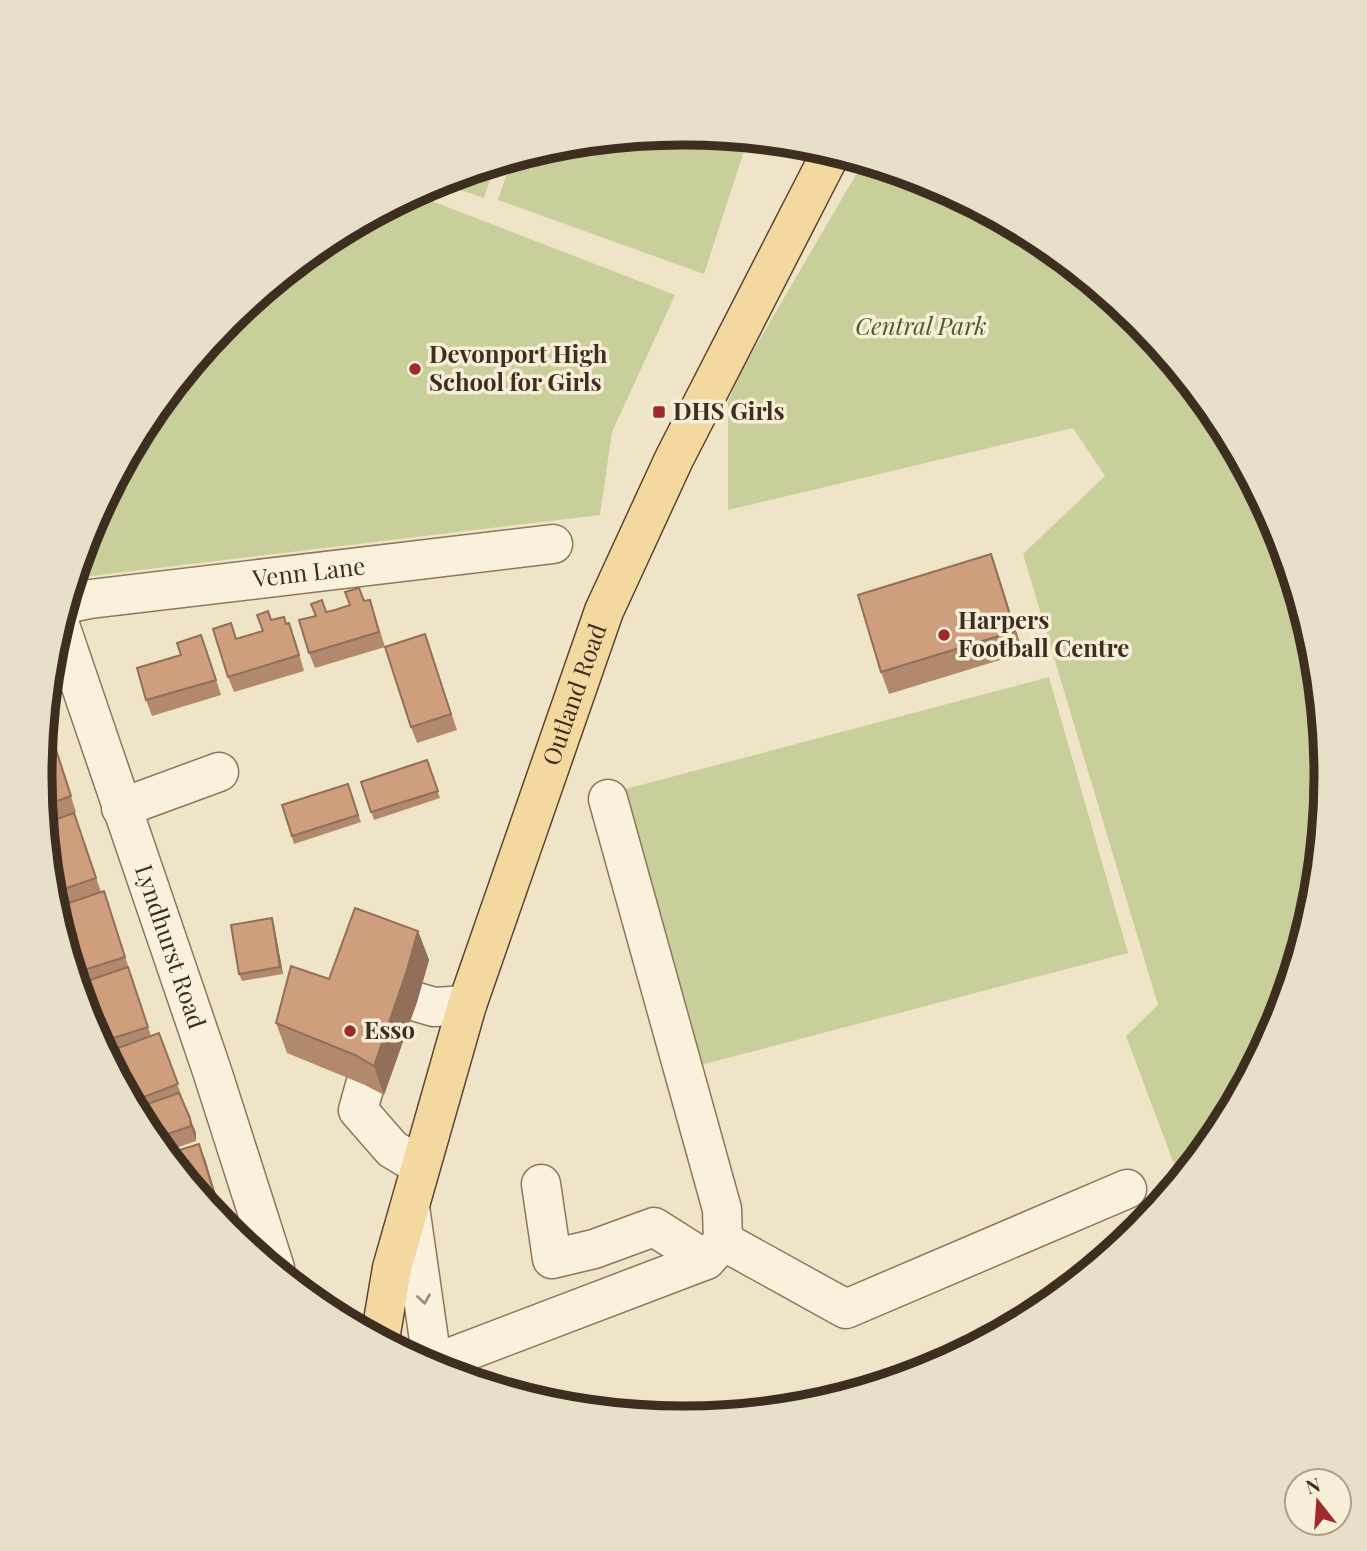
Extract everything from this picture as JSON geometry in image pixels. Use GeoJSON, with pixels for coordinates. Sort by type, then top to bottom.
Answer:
{"type":"FeatureCollection","features":[{"type":"Feature","properties":{"kind":"main road","name":"Outland Road"},"geometry":{"type":"LineString","coordinates":[[382,1329],[392,1268],[467,1005],[604,611],[674,458],[827,161]]}},
{"type":"Feature","properties":{"kind":"main road","name":"Outland Road"},"geometry":{"type":"LineString","coordinates":[[364,1320],[392,1268]]}},
{"type":"Feature","properties":{"kind":"street","name":"Venn Lane"},"geometry":{"type":"LineString","coordinates":[[77,602],[553,544]]}},
{"type":"Feature","properties":{"kind":"street","name":"Lyndhurst Road"},"geometry":{"type":"LineString","coordinates":[[67,645],[212,1071],[270,1252]]}},
{"type":"Feature","properties":{"kind":"street"},"geometry":{"type":"LineString","coordinates":[[121,808],[219,772]]}},
{"type":"Feature","properties":{"kind":"street"},"geometry":{"type":"LineString","coordinates":[[608,799],[722,1209],[715,1251]]}},
{"type":"Feature","properties":{"kind":"street"},"geometry":{"type":"LineString","coordinates":[[417,1002],[434,1007],[467,1005]]}},
{"type":"Feature","properties":{"kind":"street"},"geometry":{"type":"LineString","coordinates":[[365,1085],[358,1110],[392,1149],[420,1166]]}},
{"type":"Feature","properties":{"kind":"street"},"geometry":{"type":"LineString","coordinates":[[541,1184],[552,1259],[594,1249],[654,1227],[846,1309],[1127,1189]]}},
{"type":"Feature","properties":{"kind":"street"},"geometry":{"type":"LineString","coordinates":[[410,1207],[431,1353]]}},
{"type":"Feature","properties":{"kind":"street"},"geometry":{"type":"LineString","coordinates":[[447,1360],[715,1251]]}},
{"type":"Feature","properties":{"kind":"green space"},"geometry":{"type":"Polygon","coordinates":[[[642,146],[745,148],[704,274],[498,200],[508,170],[560,157],[642,146]]]}},
{"type":"Feature","properties":{"kind":"green space","name":"Central Park"},"geometry":{"type":"Polygon","coordinates":[[[859,170],[925,193],[963,210],[999,229],[1068,275],[1130,329],[1158,359],[1184,391],[1230,460],[1266,534],[1293,612],[1309,693],[1313,734],[1313,817],[1309,858],[1293,939],[1266,1017],[1230,1091],[1176,1170],[1126,1036],[1158,1005],[1023,554],[1105,476],[1073,428],[728,510],[728,402],[743,368],[859,170]]]}},
{"type":"Feature","properties":{"kind":"green space"},"geometry":{"type":"Polygon","coordinates":[[[492,175],[484,198],[455,188],[492,175]]]}},
{"type":"Feature","properties":{"kind":"green space","name":"Devonport High School for Girls"},"geometry":{"type":"Polygon","coordinates":[[[428,199],[675,295],[612,432],[600,515],[85,577],[101,534],[137,460],[183,391],[209,359],[267,301],[299,275],[368,229],[428,199]]]}},
{"type":"Feature","properties":{"kind":"green space"},"geometry":{"type":"Polygon","coordinates":[[[1049,677],[1128,953],[693,1067],[622,790],[1049,677]]]}},
{"type":"Feature","properties":{"kind":"building","name":"Harpers Football Centre"},"geometry":{"type":"Polygon","coordinates":[[[991,554],[1015,631],[881,672],[858,595],[991,554]]]}},
{"type":"Feature","properties":{"kind":"building"},"geometry":{"type":"Polygon","coordinates":[[[359,588],[364,601],[370,600],[379,632],[309,653],[299,620],[316,616],[311,604],[322,600],[326,612],[350,605],[345,592],[359,588]]]}},
{"type":"Feature","properties":{"kind":"building"},"geometry":{"type":"Polygon","coordinates":[[[268,611],[271,620],[284,617],[286,624],[289,623],[299,655],[228,677],[213,629],[231,623],[236,639],[263,631],[257,615],[268,611]]]}},
{"type":"Feature","properties":{"kind":"building"},"geometry":{"type":"Polygon","coordinates":[[[425,634],[451,714],[411,727],[385,647],[425,634]]]}},
{"type":"Feature","properties":{"kind":"building"},"geometry":{"type":"Polygon","coordinates":[[[201,635],[216,680],[146,700],[137,668],[181,655],[177,643],[201,635]]]}},
{"type":"Feature","properties":{"kind":"building"},"geometry":{"type":"Polygon","coordinates":[[[54,742],[71,796],[53,802],[54,742]]]}},
{"type":"Feature","properties":{"kind":"building"},"geometry":{"type":"Polygon","coordinates":[[[427,760],[438,791],[371,812],[361,782],[427,760]]]}},
{"type":"Feature","properties":{"kind":"building"},"geometry":{"type":"Polygon","coordinates":[[[348,784],[358,815],[292,836],[282,805],[348,784]]]}},
{"type":"Feature","properties":{"kind":"building"},"geometry":{"type":"Polygon","coordinates":[[[74,813],[96,878],[63,889],[54,820],[74,813]]]}},
{"type":"Feature","properties":{"kind":"building"},"geometry":{"type":"Polygon","coordinates":[[[104,891],[125,957],[84,970],[66,904],[104,891]]]}},
{"type":"Feature","properties":{"kind":"building","name":"Esso"},"geometry":{"type":"Polygon","coordinates":[[[355,908],[418,931],[374,1066],[355,1055],[276,1023],[291,966],[329,979],[355,908]]]}},
{"type":"Feature","properties":{"kind":"building"},"geometry":{"type":"Polygon","coordinates":[[[272,918],[280,967],[239,974],[231,925],[272,918]]]}},
{"type":"Feature","properties":{"kind":"building"},"geometry":{"type":"Polygon","coordinates":[[[128,967],[148,1027],[111,1039],[87,981],[128,967]]]}},
{"type":"Feature","properties":{"kind":"building"},"geometry":{"type":"Polygon","coordinates":[[[159,1033],[178,1084],[141,1098],[125,1068],[118,1048],[159,1033]]]}},
{"type":"Feature","properties":{"kind":"building"},"geometry":{"type":"Polygon","coordinates":[[[179,1093],[191,1126],[165,1135],[146,1105],[179,1093]]]}},
{"type":"Feature","properties":{"kind":"building"},"geometry":{"type":"Polygon","coordinates":[[[199,1144],[215,1196],[209,1192],[177,1151],[199,1144]]]}},
{"type":"Feature","properties":{"kind":"place","name":"Devonport High School for Girls"},"geometry":{"type":"Point","coordinates":[415,369]}},
{"type":"Feature","properties":{"kind":"place","name":"DHS Girls"},"geometry":{"type":"Point","coordinates":[659,412]}},
{"type":"Feature","properties":{"kind":"place","name":"Harpers Football Centre"},"geometry":{"type":"Point","coordinates":[944,635]}},
{"type":"Feature","properties":{"kind":"place","name":"Esso"},"geometry":{"type":"Point","coordinates":[350,1031]}}]}
